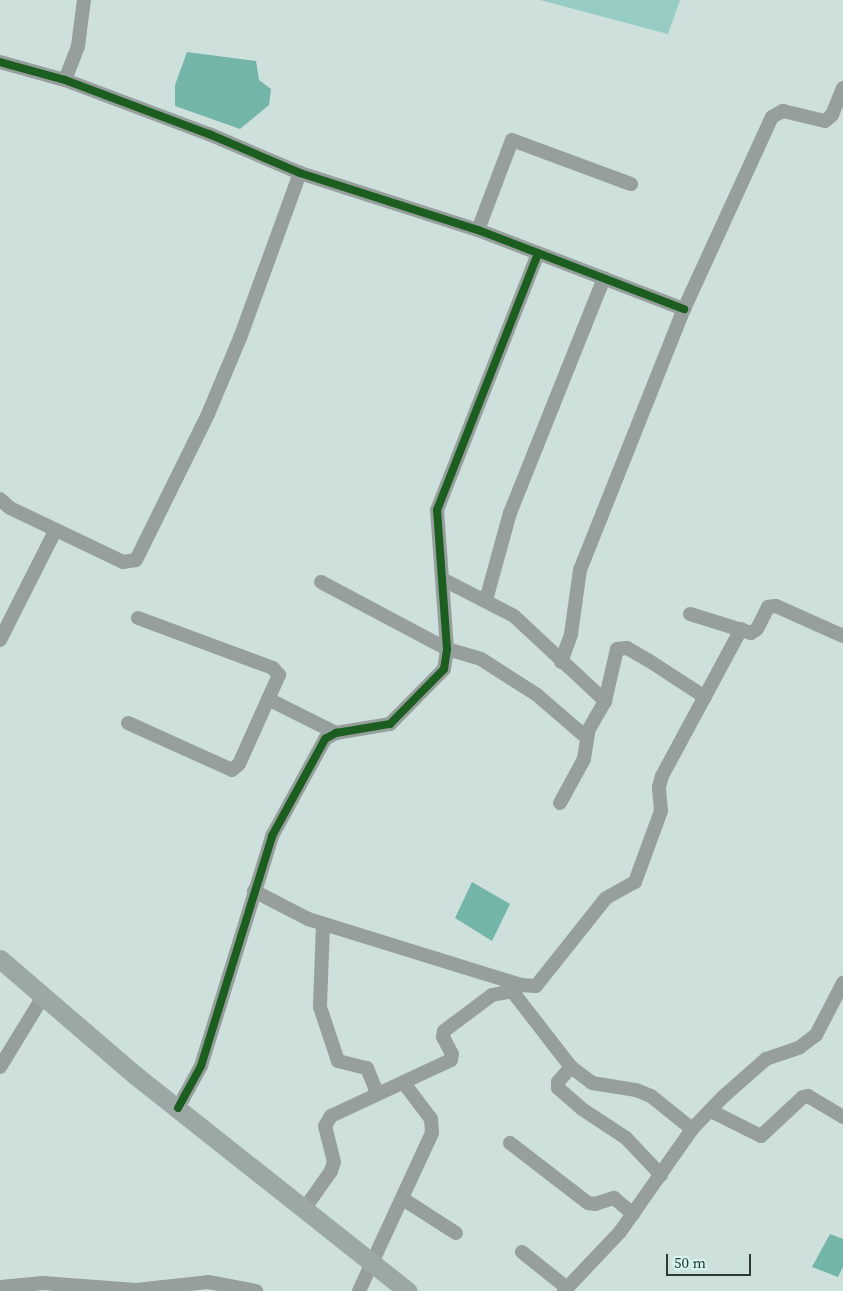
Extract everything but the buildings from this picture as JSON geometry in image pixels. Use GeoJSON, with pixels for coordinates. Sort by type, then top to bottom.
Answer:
{"type":"FeatureCollection","features":[{"type":"Feature","properties":{"kind":"street"},"geometry":{"type":"LineString","coordinates":[[65,80],[78,46],[84,0]]}},
{"type":"Feature","properties":{"kind":"street"},"geometry":{"type":"LineString","coordinates":[[0,62],[65,80],[209,134],[300,173],[478,230],[684,309]]}},
{"type":"Feature","properties":{"kind":"street"},"geometry":{"type":"LineString","coordinates":[[561,662],[571,634],[580,570],[598,530],[684,309],[772,117],[783,111],[825,121],[832,116],[843,88]]}},
{"type":"Feature","properties":{"kind":"street"},"geometry":{"type":"LineString","coordinates":[[478,230],[512,140],[631,184]]}},
{"type":"Feature","properties":{"kind":"street"},"geometry":{"type":"LineString","coordinates":[[0,500],[10,508],[55,531],[124,562],[136,560],[141,554],[240,338],[300,173]]}},
{"type":"Feature","properties":{"kind":"street"},"geometry":{"type":"LineString","coordinates":[[178,1108],[201,1066],[254,891],[278,821],[324,739],[336,733],[390,724],[440,676],[447,649],[444,580],[437,510],[538,253]]}},
{"type":"Feature","properties":{"kind":"street"},"geometry":{"type":"LineString","coordinates":[[486,600],[523,479],[604,278]]}},
{"type":"Feature","properties":{"kind":"street"},"geometry":{"type":"LineString","coordinates":[[0,640],[55,531]]}},
{"type":"Feature","properties":{"kind":"street"},"geometry":{"type":"LineString","coordinates":[[444,580],[514,616],[561,662],[605,701]]}},
{"type":"Feature","properties":{"kind":"street"},"geometry":{"type":"LineString","coordinates":[[321,582],[447,649],[481,659],[513,678],[586,738]]}},
{"type":"Feature","properties":{"kind":"street"},"geometry":{"type":"LineString","coordinates":[[690,614],[754,632],[772,606],[843,636]]}},
{"type":"Feature","properties":{"kind":"street"},"geometry":{"type":"LineString","coordinates":[[128,723],[232,770],[239,764],[280,675],[273,668],[138,618]]}},
{"type":"Feature","properties":{"kind":"street"},"geometry":{"type":"LineString","coordinates":[[305,1208],[331,1171],[334,1162],[326,1121],[377,1093],[451,1060],[452,1054],[443,1037],[444,1031],[492,995],[516,988],[530,987],[541,982],[606,898],[635,882],[661,811],[659,787],[662,776],[741,629]]}},
{"type":"Feature","properties":{"kind":"street"},"geometry":{"type":"LineString","coordinates":[[560,803],[584,759],[586,738],[605,701],[615,653],[621,647],[648,660],[705,698]]}},
{"type":"Feature","properties":{"kind":"street"},"geometry":{"type":"LineString","coordinates":[[268,698],[336,733]]}},
{"type":"Feature","properties":{"kind":"street"},"geometry":{"type":"LineString","coordinates":[[254,891],[323,924],[491,973],[516,988],[571,1067],[602,1087],[636,1090],[651,1096],[692,1129]]}},
{"type":"Feature","properties":{"kind":"street"},"geometry":{"type":"LineString","coordinates":[[323,924],[318,997],[323,1016],[338,1061],[367,1068],[377,1093]]}},
{"type":"Feature","properties":{"kind":"street"},"geometry":{"type":"LineString","coordinates":[[0,958],[178,1108],[408,1291]]}},
{"type":"Feature","properties":{"kind":"street"},"geometry":{"type":"LineString","coordinates":[[522,1252],[565,1290],[633,1214],[692,1129],[744,1076],[766,1059],[809,1042],[816,1035],[843,983]]}},
{"type":"Feature","properties":{"kind":"street"},"geometry":{"type":"LineString","coordinates":[[0,1067],[44,995]]}},
{"type":"Feature","properties":{"kind":"street"},"geometry":{"type":"LineString","coordinates":[[571,1067],[558,1082],[558,1088],[582,1109],[626,1138],[661,1175]]}},
{"type":"Feature","properties":{"kind":"street"},"geometry":{"type":"LineString","coordinates":[[359,1291],[429,1143],[432,1127],[431,1119],[403,1082]]}},
{"type":"Feature","properties":{"kind":"street"},"geometry":{"type":"LineString","coordinates":[[711,1111],[761,1136],[803,1097],[814,1098],[843,1117]]}},
{"type":"Feature","properties":{"kind":"street"},"geometry":{"type":"LineString","coordinates":[[510,1143],[588,1202],[595,1204],[614,1198],[633,1214]]}},
{"type":"Feature","properties":{"kind":"street"},"geometry":{"type":"LineString","coordinates":[[403,1199],[456,1233]]}},
{"type":"Feature","properties":{"kind":"street"},"geometry":{"type":"LineString","coordinates":[[0,1288],[18,1288],[43,1283],[148,1290],[208,1282],[252,1291]]}},
{"type":"Feature","properties":{"kind":"shaded area"},"geometry":{"type":"Polygon","coordinates":[[[540,0],[680,0],[668,34],[540,0]]]}},
{"type":"Feature","properties":{"kind":"shaded area"},"geometry":{"type":"Polygon","coordinates":[[[187,52],[256,61],[259,80],[271,89],[269,105],[240,129],[175,106],[175,85],[187,52]]]}},
{"type":"Feature","properties":{"kind":"shaded area"},"geometry":{"type":"Polygon","coordinates":[[[472,882],[510,904],[492,941],[455,918],[472,882]]]}},
{"type":"Feature","properties":{"kind":"shaded area"},"geometry":{"type":"Polygon","coordinates":[[[830,1234],[843,1239],[843,1267],[838,1277],[812,1267],[830,1234]]]}},
{"type":"Feature","properties":{"kind":"cycle path"},"geometry":{"type":"LineString","coordinates":[[0,62],[65,80],[209,134],[300,173],[478,230],[684,309]]}},
{"type":"Feature","properties":{"kind":"cycle path"},"geometry":{"type":"LineString","coordinates":[[178,1108],[201,1066],[272,836],[325,739],[336,733],[390,724],[444,669],[447,649],[437,510],[538,253]]}}]}
